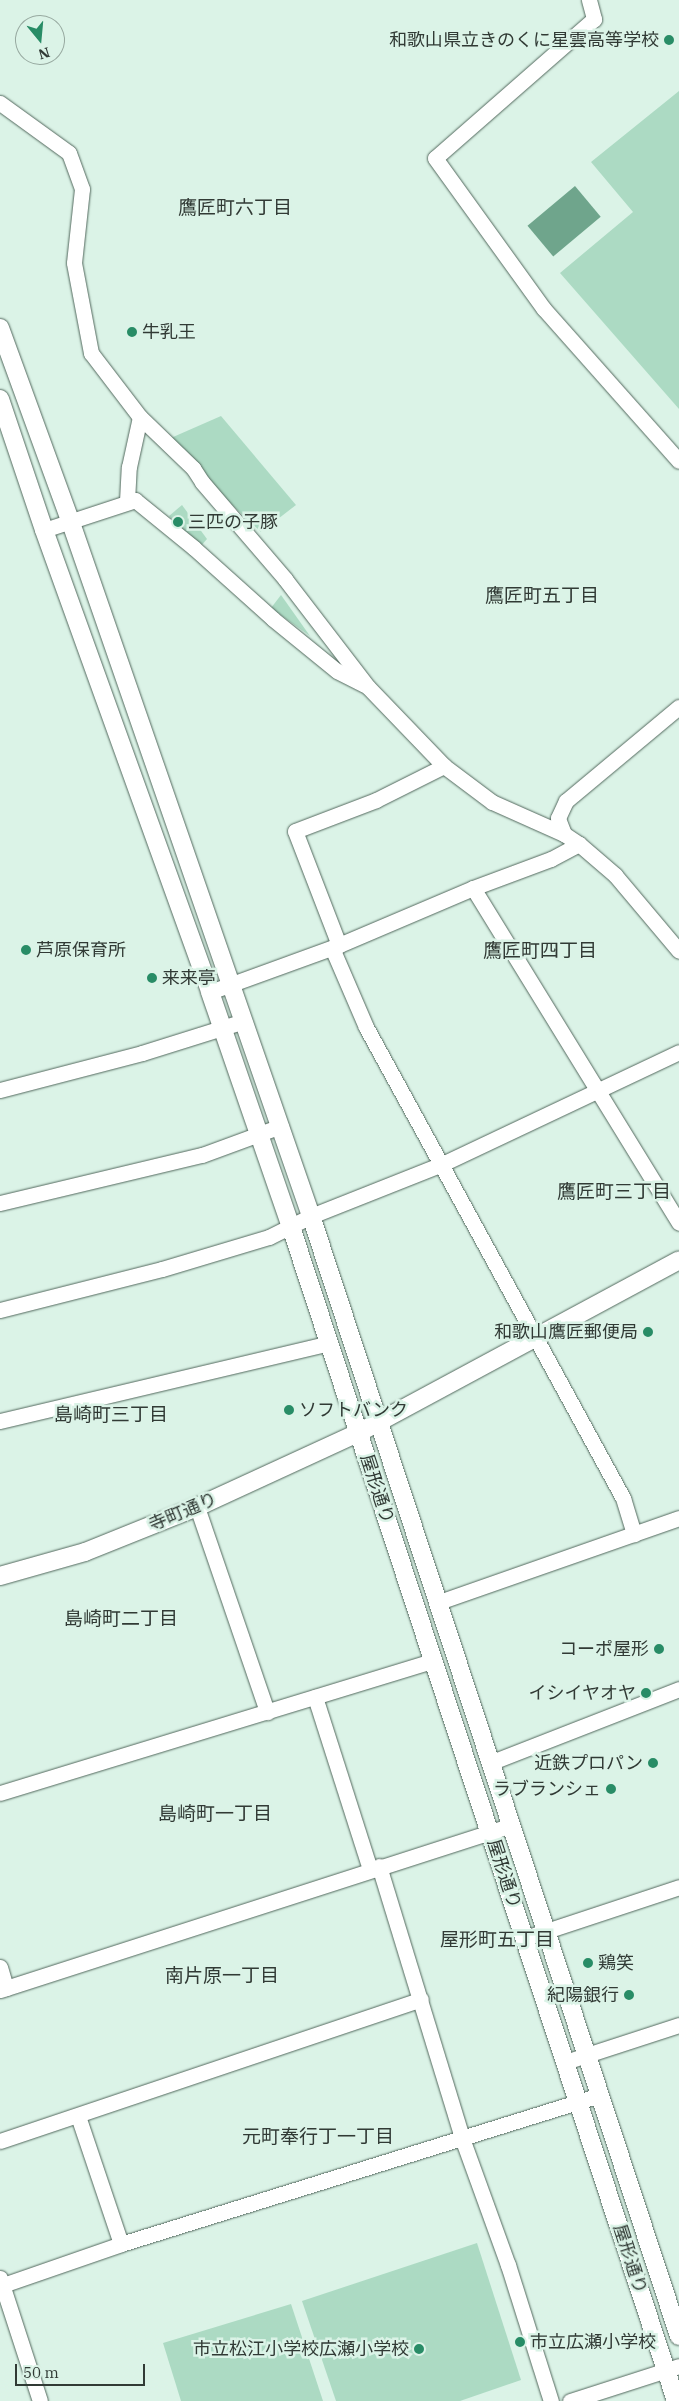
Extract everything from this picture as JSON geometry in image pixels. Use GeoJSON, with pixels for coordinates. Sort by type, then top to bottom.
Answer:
{"type":"FeatureCollection","features":[{"type":"Feature","properties":{"kind":"street"},"geometry":{"type":"LineString","coordinates":[[589,0],[594,19],[435,158],[544,308],[679,461]]}},
{"type":"Feature","properties":{"kind":"street"},"geometry":{"type":"LineString","coordinates":[[0,103],[69,152],[82,189],[74,263],[91,354],[140,417],[193,468],[202,482],[286,579],[368,687],[444,766],[492,802],[564,834],[579,844],[615,875],[679,952]]}},
{"type":"Feature","properties":{"kind":"street","name":"屋形通り"},"geometry":{"type":"LineString","coordinates":[[0,328],[5,357],[70,520],[281,1126],[492,1762],[679,2336]]}},
{"type":"Feature","properties":{"kind":"street","name":"屋形通り"},"geometry":{"type":"LineString","coordinates":[[0,398],[44,530],[260,1134],[360,1432],[578,2102],[673,2368],[676,2401]]}},
{"type":"Feature","properties":{"kind":"street"},"geometry":{"type":"LineString","coordinates":[[127,501],[129,467],[140,417]]}},
{"type":"Feature","properties":{"kind":"street"},"geometry":{"type":"LineString","coordinates":[[44,530],[127,501],[135,500],[194,548],[273,619],[337,671],[368,687]]}},
{"type":"Feature","properties":{"kind":"street"},"geometry":{"type":"LineString","coordinates":[[564,834],[558,818],[566,801],[679,707]]}},
{"type":"Feature","properties":{"kind":"street"},"geometry":{"type":"LineString","coordinates":[[444,766],[376,800],[295,831],[335,946],[366,1027],[623,1498],[634,1534]]}},
{"type":"Feature","properties":{"kind":"street"},"geometry":{"type":"LineString","coordinates":[[210,992],[335,946],[472,888],[551,859],[579,844]]}},
{"type":"Feature","properties":{"kind":"street"},"geometry":{"type":"LineString","coordinates":[[472,888],[596,1092],[679,1223]]}},
{"type":"Feature","properties":{"kind":"street"},"geometry":{"type":"LineString","coordinates":[[0,1090],[142,1053],[244,1022]]}},
{"type":"Feature","properties":{"kind":"street"},"geometry":{"type":"LineString","coordinates":[[0,1310],[162,1269],[269,1237],[311,1216],[440,1165],[679,1052]]}},
{"type":"Feature","properties":{"kind":"street"},"geometry":{"type":"LineString","coordinates":[[0,1203],[202,1155],[281,1126]]}},
{"type":"Feature","properties":{"kind":"street"},"geometry":{"type":"LineString","coordinates":[[380,1422],[679,1260]]}},
{"type":"Feature","properties":{"kind":"street"},"geometry":{"type":"LineString","coordinates":[[0,1421],[330,1343]]}},
{"type":"Feature","properties":{"kind":"street","name":"寺町通り"},"geometry":{"type":"LineString","coordinates":[[0,1576],[85,1552],[196,1507],[380,1422]]}},
{"type":"Feature","properties":{"kind":"street"},"geometry":{"type":"LineString","coordinates":[[196,1507],[267,1712]]}},
{"type":"Feature","properties":{"kind":"street"},"geometry":{"type":"LineString","coordinates":[[439,1602],[679,1518]]}},
{"type":"Feature","properties":{"kind":"street"},"geometry":{"type":"LineString","coordinates":[[0,1793],[434,1660]]}},
{"type":"Feature","properties":{"kind":"street"},"geometry":{"type":"LineString","coordinates":[[492,1762],[679,1689]]}},
{"type":"Feature","properties":{"kind":"street"},"geometry":{"type":"LineString","coordinates":[[315,1697],[421,1999],[462,2138],[508,2265],[551,2401]]}},
{"type":"Feature","properties":{"kind":"street"},"geometry":{"type":"LineString","coordinates":[[0,1967],[3,1989],[512,1825]]}},
{"type":"Feature","properties":{"kind":"street"},"geometry":{"type":"LineString","coordinates":[[525,1938],[679,1887]]}},
{"type":"Feature","properties":{"kind":"street"},"geometry":{"type":"LineString","coordinates":[[0,2141],[421,1999]]}},
{"type":"Feature","properties":{"kind":"street"},"geometry":{"type":"LineString","coordinates":[[565,2062],[679,2026]]}},
{"type":"Feature","properties":{"kind":"street"},"geometry":{"type":"LineString","coordinates":[[40,2401],[1,2283],[600,2095]]}},
{"type":"Feature","properties":{"kind":"street"},"geometry":{"type":"LineString","coordinates":[[78,2116],[121,2244]]}},
{"type":"Feature","properties":{"kind":"street"},"geometry":{"type":"LineString","coordinates":[[570,2401],[673,2368]]}},
{"type":"Feature","properties":{"kind":"shaded area"},"geometry":{"type":"Polygon","coordinates":[[[679,91],[679,409],[560,273],[633,212],[591,162],[679,91]]]}},
{"type":"Feature","properties":{"kind":"shaded area"},"geometry":{"type":"Polygon","coordinates":[[[575,186],[601,217],[553,256],[528,226],[575,186]]]}},
{"type":"Feature","properties":{"kind":"shaded area"},"geometry":{"type":"Polygon","coordinates":[[[221,416],[296,505],[261,532],[164,441],[221,416]]]}},
{"type":"Feature","properties":{"kind":"shaded area"},"geometry":{"type":"Polygon","coordinates":[[[182,505],[207,539],[200,547],[169,516],[182,505]]]}},
{"type":"Feature","properties":{"kind":"shaded area"},"geometry":{"type":"Polygon","coordinates":[[[281,595],[310,636],[271,608],[281,595]]]}},
{"type":"Feature","properties":{"kind":"shaded area","name":"市立松江小学校広瀬小学校"},"geometry":{"type":"Polygon","coordinates":[[[477,2243],[521,2380],[460,2401],[336,2401],[302,2301],[477,2243]]]}},
{"type":"Feature","properties":{"kind":"shaded area"},"geometry":{"type":"Polygon","coordinates":[[[291,2304],[323,2401],[181,2401],[163,2343],[291,2304]]]}},
{"type":"Feature","properties":{"kind":"place","name":"和歌山県立きのくに星雲高等学校"},"geometry":{"type":"Point","coordinates":[669,40]}},
{"type":"Feature","properties":{"kind":"place","name":"牛乳王"},"geometry":{"type":"Point","coordinates":[132,332]}},
{"type":"Feature","properties":{"kind":"place","name":"三匹の子豚"},"geometry":{"type":"Point","coordinates":[178,522]}},
{"type":"Feature","properties":{"kind":"place","name":"芦原保育所"},"geometry":{"type":"Point","coordinates":[26,950]}},
{"type":"Feature","properties":{"kind":"place","name":"来来亭"},"geometry":{"type":"Point","coordinates":[152,978]}},
{"type":"Feature","properties":{"kind":"place","name":"和歌山鷹匠郵便局"},"geometry":{"type":"Point","coordinates":[648,1332]}},
{"type":"Feature","properties":{"kind":"place","name":"ソフトバンク"},"geometry":{"type":"Point","coordinates":[289,1410]}},
{"type":"Feature","properties":{"kind":"place","name":"コーポ屋形"},"geometry":{"type":"Point","coordinates":[659,1649]}},
{"type":"Feature","properties":{"kind":"place","name":"イシイヤオヤ"},"geometry":{"type":"Point","coordinates":[646,1693]}},
{"type":"Feature","properties":{"kind":"place","name":"近鉄プロパン"},"geometry":{"type":"Point","coordinates":[653,1763]}},
{"type":"Feature","properties":{"kind":"place","name":"ラブランシェ"},"geometry":{"type":"Point","coordinates":[611,1789]}},
{"type":"Feature","properties":{"kind":"place","name":"鶏笑"},"geometry":{"type":"Point","coordinates":[588,1963]}},
{"type":"Feature","properties":{"kind":"place","name":"紀陽銀行"},"geometry":{"type":"Point","coordinates":[629,1995]}},
{"type":"Feature","properties":{"kind":"place","name":"市立広瀬小学校"},"geometry":{"type":"Point","coordinates":[520,2342]}},
{"type":"Feature","properties":{"kind":"place","name":"市立松江小学校広瀬小学校"},"geometry":{"type":"Point","coordinates":[419,2349]}},
{"type":"Feature","properties":{"kind":"district","name":"鷹匠町六丁目"},"geometry":{"type":"Point","coordinates":[235,208]}},
{"type":"Feature","properties":{"kind":"district","name":"鷹匠町五丁目"},"geometry":{"type":"Point","coordinates":[542,596]}},
{"type":"Feature","properties":{"kind":"district","name":"鷹匠町四丁目"},"geometry":{"type":"Point","coordinates":[540,951]}},
{"type":"Feature","properties":{"kind":"district","name":"鷹匠町三丁目"},"geometry":{"type":"Point","coordinates":[614,1192]}},
{"type":"Feature","properties":{"kind":"district","name":"島崎町三丁目"},"geometry":{"type":"Point","coordinates":[111,1415]}},
{"type":"Feature","properties":{"kind":"district","name":"島崎町二丁目"},"geometry":{"type":"Point","coordinates":[121,1619]}},
{"type":"Feature","properties":{"kind":"district","name":"島崎町一丁目"},"geometry":{"type":"Point","coordinates":[215,1814]}},
{"type":"Feature","properties":{"kind":"district","name":"屋形町五丁目"},"geometry":{"type":"Point","coordinates":[497,1940]}},
{"type":"Feature","properties":{"kind":"district","name":"南片原一丁目"},"geometry":{"type":"Point","coordinates":[222,1976]}},
{"type":"Feature","properties":{"kind":"district","name":"元町奉行丁一丁目"},"geometry":{"type":"Point","coordinates":[318,2137]}}]}
